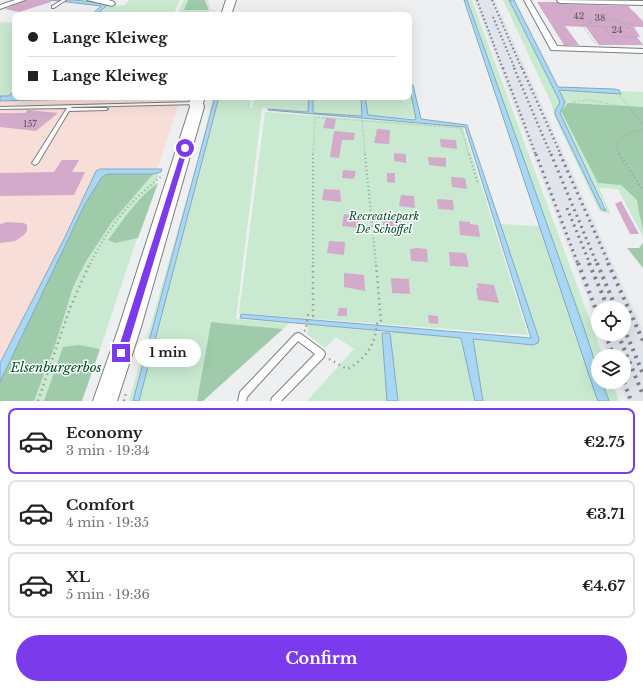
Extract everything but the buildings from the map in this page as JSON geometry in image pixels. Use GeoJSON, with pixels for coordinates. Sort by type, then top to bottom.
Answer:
{"type":"FeatureCollection","features":[{"type":"Feature","properties":{"kind":"street"},"geometry":{"type":"LineString","coordinates":[[0,7],[22,0]]}},
{"type":"Feature","properties":{"kind":"street"},"geometry":{"type":"LineString","coordinates":[[90,0],[109,2],[112,4]]}},
{"type":"Feature","properties":{"kind":"street"},"geometry":{"type":"LineString","coordinates":[[227,12],[231,0]]}},
{"type":"Feature","properties":{"kind":"street"},"geometry":{"type":"LineString","coordinates":[[527,0],[554,48],[643,51]]}},
{"type":"Feature","properties":{"kind":"street"},"geometry":{"type":"LineString","coordinates":[[562,1],[640,3]]}},
{"type":"Feature","properties":{"kind":"street"},"geometry":{"type":"LineString","coordinates":[[107,398],[199,102]]}},
{"type":"Feature","properties":{"kind":"lane"},"geometry":{"type":"LineString","coordinates":[[53,7],[63,1]]}},
{"type":"Feature","properties":{"kind":"lane"},"geometry":{"type":"LineString","coordinates":[[0,108],[68,108],[199,102]]}},
{"type":"Feature","properties":{"kind":"lane"},"geometry":{"type":"LineString","coordinates":[[36,163],[68,108]]}},
{"type":"Feature","properties":{"kind":"lane"},"geometry":{"type":"LineString","coordinates":[[242,401],[244,395],[298,336],[320,354],[275,401]]}},
{"type":"Feature","properties":{"kind":"path"},"geometry":{"type":"LineString","coordinates":[[207,0],[210,9],[214,12]]}},
{"type":"Feature","properties":{"kind":"path"},"geometry":{"type":"LineString","coordinates":[[562,1],[570,8],[576,20],[586,30],[599,49]]}},
{"type":"Feature","properties":{"kind":"path"},"geometry":{"type":"LineString","coordinates":[[601,26],[600,21],[597,19],[621,20]]}},
{"type":"Feature","properties":{"kind":"path"},"geometry":{"type":"LineString","coordinates":[[576,20],[635,25]]}},
{"type":"Feature","properties":{"kind":"path"},"geometry":{"type":"LineString","coordinates":[[580,25],[629,28],[618,20]]}},
{"type":"Feature","properties":{"kind":"path"},"geometry":{"type":"LineString","coordinates":[[583,22],[592,23],[600,21]]}},
{"type":"Feature","properties":{"kind":"path"},"geometry":{"type":"LineString","coordinates":[[592,23],[590,23],[592,26]]}},
{"type":"Feature","properties":{"kind":"path"},"geometry":{"type":"LineString","coordinates":[[604,27],[622,50]]}},
{"type":"Feature","properties":{"kind":"path"},"geometry":{"type":"LineString","coordinates":[[612,36],[635,37]]}},
{"type":"Feature","properties":{"kind":"path"},"geometry":{"type":"LineString","coordinates":[[620,96],[643,124]]}},
{"type":"Feature","properties":{"kind":"path"},"geometry":{"type":"LineString","coordinates":[[573,102],[590,100],[629,108]]}},
{"type":"Feature","properties":{"kind":"path"},"geometry":{"type":"LineString","coordinates":[[307,326],[308,315],[313,316],[313,138],[315,117],[462,128],[478,184]]}},
{"type":"Feature","properties":{"kind":"path"},"geometry":{"type":"LineString","coordinates":[[320,354],[338,366],[347,369],[360,363],[365,357],[377,332],[377,324],[381,322],[362,120]]}},
{"type":"Feature","properties":{"kind":"path"},"geometry":{"type":"LineString","coordinates":[[643,129],[629,133],[618,142],[617,150],[643,190]]}},
{"type":"Feature","properties":{"kind":"path"},"geometry":{"type":"LineString","coordinates":[[38,401],[71,305],[87,267],[108,232],[126,209],[144,191],[166,174]]}},
{"type":"Feature","properties":{"kind":"shaded area"},"geometry":{"type":"Polygon","coordinates":[[[474,0],[495,0],[630,301],[591,301],[591,308],[474,0]]]}},
{"type":"Feature","properties":{"kind":"shaded area"},"geometry":{"type":"Polygon","coordinates":[[[0,100],[180,100],[157,170],[3,401],[0,401],[0,100]]]}},
{"type":"Feature","properties":{"kind":"shaded area"},"geometry":{"type":"Polygon","coordinates":[[[631,304],[643,331],[643,401],[627,401],[622,389],[631,389],[631,349],[606,349],[604,341],[631,341],[631,304]]]}},
{"type":"Feature","properties":{"kind":"green space"},"geometry":{"type":"Polygon","coordinates":[[[129,0],[180,0],[174,12],[100,12],[109,6],[125,5],[129,0]]]}},
{"type":"Feature","properties":{"kind":"green space"},"geometry":{"type":"Polygon","coordinates":[[[184,0],[188,0],[184,10],[209,10],[209,12],[178,12],[184,0]]]}},
{"type":"Feature","properties":{"kind":"green space"},"geometry":{"type":"Polygon","coordinates":[[[188,0],[205,0],[209,10],[184,10],[188,0]]]}},
{"type":"Feature","properties":{"kind":"green space"},"geometry":{"type":"Polygon","coordinates":[[[467,0],[472,0],[591,323],[591,341],[597,341],[600,349],[591,349],[591,351],[467,0]]]}},
{"type":"Feature","properties":{"kind":"green space"},"geometry":{"type":"Polygon","coordinates":[[[503,0],[509,0],[560,100],[555,114],[601,208],[606,208],[560,113],[565,102],[558,89],[643,92],[643,237],[618,189],[599,188],[611,214],[601,212],[598,208],[554,115],[552,105],[503,0]]]}},
{"type":"Feature","properties":{"kind":"green space"},"geometry":{"type":"Polygon","coordinates":[[[0,22],[12,23],[12,92],[9,96],[0,96],[0,22]]]}},
{"type":"Feature","properties":{"kind":"green space"},"geometry":{"type":"Polygon","coordinates":[[[212,100],[214,100],[133,401],[129,401],[198,159],[212,100]]]}},
{"type":"Feature","properties":{"kind":"green space"},"geometry":{"type":"Polygon","coordinates":[[[218,100],[251,100],[250,106],[252,108],[254,100],[309,100],[308,111],[306,112],[262,108],[236,319],[289,323],[283,329],[211,322],[197,401],[139,401],[218,100]]]}},
{"type":"Feature","properties":{"kind":"green space"},"geometry":{"type":"Polygon","coordinates":[[[313,100],[361,100],[362,116],[313,112],[313,100]]]}},
{"type":"Feature","properties":{"kind":"green space"},"geometry":{"type":"Polygon","coordinates":[[[365,100],[412,100],[416,119],[367,115],[365,100]]]}},
{"type":"Feature","properties":{"kind":"green space"},"geometry":{"type":"Polygon","coordinates":[[[568,103],[643,107],[643,229],[637,200],[621,185],[598,183],[561,111],[568,103]]]}},
{"type":"Feature","properties":{"kind":"green space","name":"Recreatiepark De Schoffel"},"geometry":{"type":"Polygon","coordinates":[[[265,112],[463,127],[528,335],[239,313],[265,112]]]}},
{"type":"Feature","properties":{"kind":"green space","name":"Elsenburgerbos"},"geometry":{"type":"Polygon","coordinates":[[[160,170],[100,349],[98,348],[79,401],[6,401],[107,174],[160,170]]]}},
{"type":"Feature","properties":{"kind":"green space"},"geometry":{"type":"Polygon","coordinates":[[[108,174],[153,174],[111,223],[85,263],[73,287],[55,345],[34,401],[0,401],[0,382],[85,204],[102,177],[108,174]]]}},
{"type":"Feature","properties":{"kind":"green space"},"geometry":{"type":"Polygon","coordinates":[[[158,183],[138,238],[115,243],[108,240],[137,202],[158,183]]]}},
{"type":"Feature","properties":{"kind":"green space"},"geometry":{"type":"Polygon","coordinates":[[[500,224],[539,226],[591,380],[591,389],[594,389],[598,401],[483,401],[473,339],[518,344],[539,339],[500,224]]]}},
{"type":"Feature","properties":{"kind":"green space"},"geometry":{"type":"Polygon","coordinates":[[[643,243],[643,268],[627,248],[639,248],[643,243]]]}},
{"type":"Feature","properties":{"kind":"green space"},"geometry":{"type":"Polygon","coordinates":[[[211,322],[283,329],[203,401],[197,401],[211,322]]]}},
{"type":"Feature","properties":{"kind":"green space"},"geometry":{"type":"Polygon","coordinates":[[[309,324],[381,332],[387,401],[307,401],[354,349],[336,337],[325,348],[307,334],[309,324]]]}},
{"type":"Feature","properties":{"kind":"green space"},"geometry":{"type":"Polygon","coordinates":[[[393,332],[461,338],[475,401],[398,401],[390,333],[393,332]]]}},
{"type":"Feature","properties":{"kind":"green space"},"geometry":{"type":"Polygon","coordinates":[[[79,345],[100,349],[82,401],[44,401],[63,347],[79,345]]]}},
{"type":"Feature","properties":{"kind":"green space"},"geometry":{"type":"Polygon","coordinates":[[[605,389],[615,389],[619,401],[609,401],[605,389]]]}},
{"type":"Feature","properties":{"kind":"water"},"geometry":{"type":"Polygon","coordinates":[[[50,0],[75,0],[109,4],[100,12],[94,12],[101,6],[50,0]]]}},
{"type":"Feature","properties":{"kind":"water"},"geometry":{"type":"Polygon","coordinates":[[[464,0],[467,0],[584,328],[591,350],[591,381],[464,0]]]}},
{"type":"Feature","properties":{"kind":"water"},"geometry":{"type":"Polygon","coordinates":[[[509,0],[514,0],[558,87],[614,89],[619,90],[621,94],[559,90],[565,102],[560,113],[606,211],[601,209],[555,114],[560,103],[559,100],[509,0]]]}},
{"type":"Feature","properties":{"kind":"water"},"geometry":{"type":"Polygon","coordinates":[[[412,85],[421,119],[467,125],[539,339],[538,343],[533,345],[473,339],[483,401],[475,401],[461,338],[240,318],[241,314],[531,338],[465,127],[268,109],[306,112],[308,111],[309,100],[313,100],[314,113],[362,116],[361,100],[366,100],[368,115],[416,119],[412,99],[412,85]]]}},
{"type":"Feature","properties":{"kind":"water"},"geometry":{"type":"Polygon","coordinates":[[[12,92],[12,100],[37,100],[0,101],[0,96],[9,96],[12,92]]]}},
{"type":"Feature","properties":{"kind":"water"},"geometry":{"type":"Polygon","coordinates":[[[214,100],[218,100],[139,401],[133,401],[214,100]]]}},
{"type":"Feature","properties":{"kind":"water"},"geometry":{"type":"Polygon","coordinates":[[[100,169],[162,169],[161,172],[153,174],[108,174],[102,177],[85,204],[0,382],[0,363],[65,237],[96,171],[100,169]]]}},
{"type":"Feature","properties":{"kind":"water"},"geometry":{"type":"Polygon","coordinates":[[[382,333],[390,333],[398,401],[387,401],[382,333]]]}},
{"type":"Feature","properties":{"kind":"water"},"geometry":{"type":"Polygon","coordinates":[[[605,389],[609,401],[598,401],[594,390],[605,389]]]}},
{"type":"Feature","properties":{"kind":"railway"},"geometry":{"type":"LineString","coordinates":[[477,0],[503,69]]}},
{"type":"Feature","properties":{"kind":"railway"},"geometry":{"type":"LineString","coordinates":[[492,0],[522,69]]}},
{"type":"Feature","properties":{"kind":"railway"},"geometry":{"type":"LineString","coordinates":[[493,17],[515,69]]}},
{"type":"Feature","properties":{"kind":"railway"},"geometry":{"type":"LineString","coordinates":[[503,68],[536,155]]}},
{"type":"Feature","properties":{"kind":"railway"},"geometry":{"type":"LineString","coordinates":[[514,68],[551,155]]}},
{"type":"Feature","properties":{"kind":"railway"},"geometry":{"type":"LineString","coordinates":[[522,68],[561,155]]}},
{"type":"Feature","properties":{"kind":"railway"},"geometry":{"type":"LineString","coordinates":[[536,154],[578,264]]}},
{"type":"Feature","properties":{"kind":"railway"},"geometry":{"type":"LineString","coordinates":[[551,154],[597,264]]}},
{"type":"Feature","properties":{"kind":"railway"},"geometry":{"type":"LineString","coordinates":[[560,154],[609,264]]}},
{"type":"Feature","properties":{"kind":"railway"},"geometry":{"type":"LineString","coordinates":[[567,208],[590,264]]}},
{"type":"Feature","properties":{"kind":"railway"},"geometry":{"type":"LineString","coordinates":[[578,263],[593,301]]}},
{"type":"Feature","properties":{"kind":"railway"},"geometry":{"type":"LineString","coordinates":[[589,263],[605,301]]}},
{"type":"Feature","properties":{"kind":"railway"},"geometry":{"type":"LineString","coordinates":[[597,263],[613,301]]}},
{"type":"Feature","properties":{"kind":"railway"},"geometry":{"type":"LineString","coordinates":[[608,263],[643,341]]}},
{"type":"Feature","properties":{"kind":"railway"},"geometry":{"type":"LineString","coordinates":[[608,341],[611,349]]}},
{"type":"Feature","properties":{"kind":"railway"},"geometry":{"type":"LineString","coordinates":[[621,341],[643,395]]}},
{"type":"Feature","properties":{"kind":"railway"},"geometry":{"type":"LineString","coordinates":[[629,341],[643,374]]}},
{"type":"Feature","properties":{"kind":"railway"},"geometry":{"type":"LineString","coordinates":[[627,389],[631,401]]}},
{"type":"Feature","properties":{"kind":"route"},"geometry":{"type":"LineString","coordinates":[[121,353],[185,148]]}}]}
